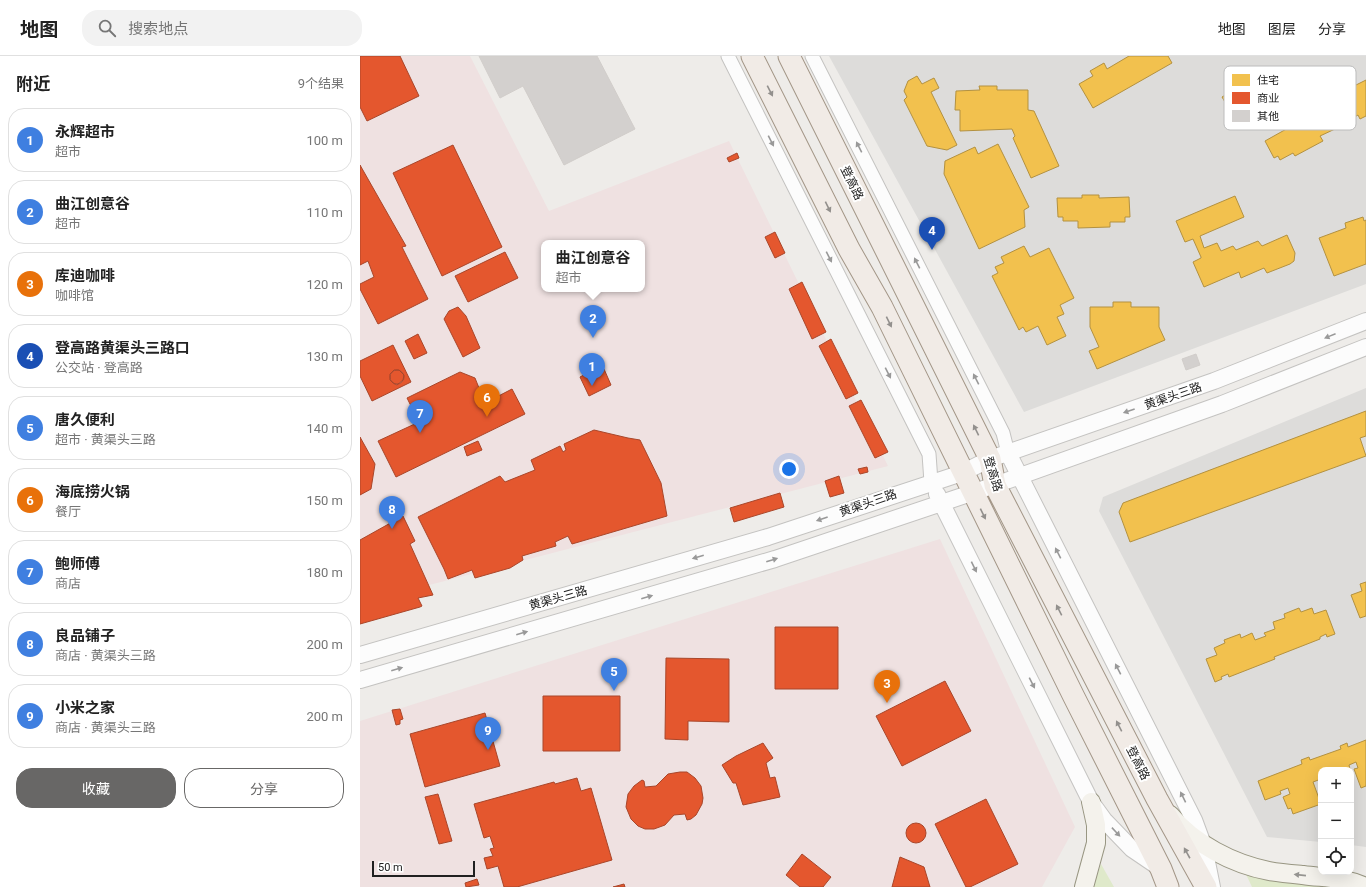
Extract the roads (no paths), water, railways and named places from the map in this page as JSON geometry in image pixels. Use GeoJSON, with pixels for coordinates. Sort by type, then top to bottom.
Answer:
{"type":"FeatureCollection","features":[{"type":"Feature","properties":{"kind":"main road","name":"登高路"},"geometry":{"type":"LineString","coordinates":[[752,56],[849,249],[882,307],[962,473],[1164,878]]}},
{"type":"Feature","properties":{"kind":"main road","name":"登高路"},"geometry":{"type":"LineString","coordinates":[[789,56],[999,456],[995,485],[1157,800],[1206,887]]}},
{"type":"Feature","properties":{"kind":"main road"},"geometry":{"type":"LineString","coordinates":[[1157,800],[1176,823],[1203,843],[1232,859],[1269,871],[1343,880],[1365,887]]}},
{"type":"Feature","properties":{"kind":"main road"},"geometry":{"type":"LineString","coordinates":[[1084,887],[1096,843],[1096,826],[1091,802]]}},
{"type":"Feature","properties":{"kind":"street"},"geometry":{"type":"LineString","coordinates":[[728,56],[929,454],[931,482],[1091,802],[1104,820],[1132,849],[1164,878]]}},
{"type":"Feature","properties":{"kind":"street"},"geometry":{"type":"LineString","coordinates":[[812,56],[1003,433],[999,456],[1019,476],[1182,795],[1203,843],[1212,887]]}},
{"type":"Feature","properties":{"kind":"street","name":"黄渠头三路"},"geometry":{"type":"LineString","coordinates":[[360,655],[768,537],[962,473],[999,456],[1214,382],[1366,321]]}},
{"type":"Feature","properties":{"kind":"street","name":"黄渠头三路"},"geometry":{"type":"LineString","coordinates":[[360,680],[775,560],[995,485],[1222,404],[1366,347]]}},
{"type":"Feature","properties":{"kind":"place","name":"登高路黄渠头三路口"},"geometry":{"type":"Point","coordinates":[932,250]}},
{"type":"Feature","properties":{"kind":"place","name":"曲江创意谷"},"geometry":{"type":"Point","coordinates":[593,338]}},
{"type":"Feature","properties":{"kind":"place","name":"永辉超市"},"geometry":{"type":"Point","coordinates":[592,386]}},
{"type":"Feature","properties":{"kind":"place","name":"海底捞火锅"},"geometry":{"type":"Point","coordinates":[487,417]}},
{"type":"Feature","properties":{"kind":"place","name":"鲍师傅"},"geometry":{"type":"Point","coordinates":[420,433]}},
{"type":"Feature","properties":{"kind":"place","name":"良品铺子"},"geometry":{"type":"Point","coordinates":[392,529]}},
{"type":"Feature","properties":{"kind":"place","name":"唐久便利"},"geometry":{"type":"Point","coordinates":[614,691]}},
{"type":"Feature","properties":{"kind":"place","name":"库迪咖啡"},"geometry":{"type":"Point","coordinates":[887,703]}},
{"type":"Feature","properties":{"kind":"place","name":"小米之家"},"geometry":{"type":"Point","coordinates":[488,750]}}]}
